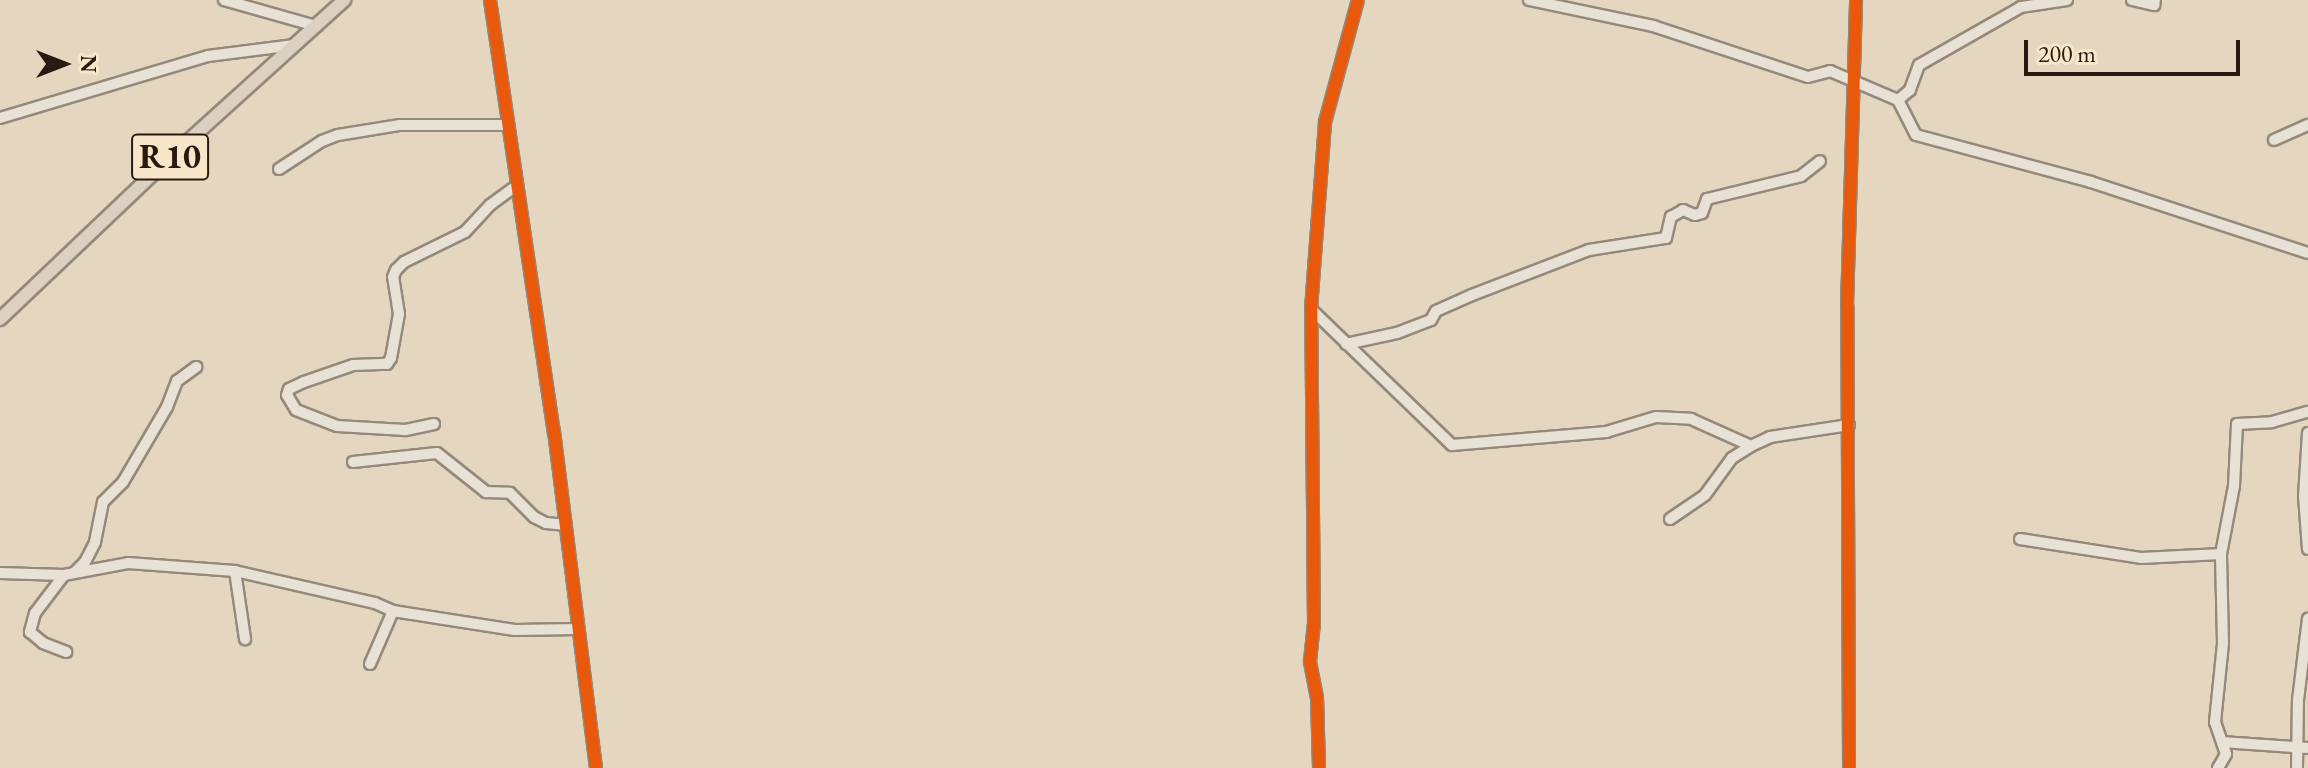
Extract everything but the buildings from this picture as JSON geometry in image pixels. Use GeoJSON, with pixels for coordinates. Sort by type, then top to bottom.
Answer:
{"type":"FeatureCollection","features":[{"type":"Feature","properties":{"kind":"main road","name":"R10"},"geometry":{"type":"LineString","coordinates":[[0,319],[344,0]]}},
{"type":"Feature","properties":{"kind":"street"},"geometry":{"type":"LineString","coordinates":[[224,0],[316,26]]}},
{"type":"Feature","properties":{"kind":"street"},"geometry":{"type":"LineString","coordinates":[[490,0],[566,525],[596,768]]}},
{"type":"Feature","properties":{"kind":"street"},"geometry":{"type":"LineString","coordinates":[[1319,768],[1317,698],[1310,661],[1314,625],[1311,309],[1325,122],[1358,0]]}},
{"type":"Feature","properties":{"kind":"street"},"geometry":{"type":"LineString","coordinates":[[1529,0],[1653,26],[1808,77],[1830,71],[1898,100],[1916,135],[2091,182],[2308,253]]}},
{"type":"Feature","properties":{"kind":"street"},"geometry":{"type":"LineString","coordinates":[[1849,768],[1847,306],[1856,0]]}},
{"type":"Feature","properties":{"kind":"street"},"geometry":{"type":"LineString","coordinates":[[1898,100],[1910,90],[1919,65],[1932,55],[2021,7],[2067,0]]}},
{"type":"Feature","properties":{"kind":"street"},"geometry":{"type":"LineString","coordinates":[[2132,0],[2154,5],[2155,0]]}},
{"type":"Feature","properties":{"kind":"street"},"geometry":{"type":"LineString","coordinates":[[0,118],[208,56],[294,45]]}},
{"type":"Feature","properties":{"kind":"street"},"geometry":{"type":"LineString","coordinates":[[279,169],[322,141],[338,135],[400,125],[506,125]]}},
{"type":"Feature","properties":{"kind":"street"},"geometry":{"type":"LineString","coordinates":[[2274,140],[2308,125]]}},
{"type":"Feature","properties":{"kind":"street"},"geometry":{"type":"LineString","coordinates":[[1346,344],[1397,333],[1431,320],[1436,311],[1472,295],[1589,250],[1666,238],[1671,217],[1683,210],[1695,215],[1702,213],[1707,199],[1801,176],[1820,161]]}},
{"type":"Feature","properties":{"kind":"street"},"geometry":{"type":"LineString","coordinates":[[434,424],[405,430],[337,426],[296,410],[288,403],[287,395],[289,389],[304,382],[353,365],[387,364],[391,358],[399,314],[393,277],[396,270],[404,262],[465,232],[490,205],[515,187]]}},
{"type":"Feature","properties":{"kind":"street"},"geometry":{"type":"LineString","coordinates":[[1311,309],[1452,445],[1606,432],[1656,417],[1691,419],[1751,446]]}},
{"type":"Feature","properties":{"kind":"street"},"geometry":{"type":"LineString","coordinates":[[66,652],[43,643],[30,632],[35,613],[68,575],[85,562],[95,542],[103,502],[123,482],[167,407],[177,381],[196,367]]}},
{"type":"Feature","properties":{"kind":"street"},"geometry":{"type":"LineString","coordinates":[[2218,768],[2226,754],[2215,722],[2223,643],[2221,554],[2234,486],[2237,424],[2272,422],[2308,412]]}},
{"type":"Feature","properties":{"kind":"street"},"geometry":{"type":"LineString","coordinates":[[1670,519],[1705,495],[1732,458],[1751,446],[1770,437],[1849,425]]}},
{"type":"Feature","properties":{"kind":"street"},"geometry":{"type":"LineString","coordinates":[[2308,433],[2304,496],[2308,549]]}},
{"type":"Feature","properties":{"kind":"street"},"geometry":{"type":"LineString","coordinates":[[353,462],[437,453],[486,492],[510,493],[534,517],[546,523],[566,525]]}},
{"type":"Feature","properties":{"kind":"street"},"geometry":{"type":"LineString","coordinates":[[2020,539],[2141,558],[2221,554]]}},
{"type":"Feature","properties":{"kind":"street"},"geometry":{"type":"LineString","coordinates":[[0,573],[68,575],[128,563],[235,571],[375,603],[393,611],[515,630],[578,629]]}},
{"type":"Feature","properties":{"kind":"street"},"geometry":{"type":"LineString","coordinates":[[235,571],[245,639]]}},
{"type":"Feature","properties":{"kind":"street"},"geometry":{"type":"LineString","coordinates":[[370,664],[393,611]]}},
{"type":"Feature","properties":{"kind":"street"},"geometry":{"type":"LineString","coordinates":[[2297,768],[2303,747],[2298,700],[2308,619]]}},
{"type":"Feature","properties":{"kind":"street"},"geometry":{"type":"LineString","coordinates":[[2222,742],[2303,747]]}},
{"type":"Feature","properties":{"kind":"cycle path"},"geometry":{"type":"LineString","coordinates":[[490,0],[554,431],[596,768]]}},
{"type":"Feature","properties":{"kind":"cycle path"},"geometry":{"type":"LineString","coordinates":[[1319,768],[1317,698],[1310,661],[1314,625],[1311,309],[1325,122],[1358,0]]}},
{"type":"Feature","properties":{"kind":"cycle path"},"geometry":{"type":"LineString","coordinates":[[1849,768],[1847,306],[1856,0]]}}]}
